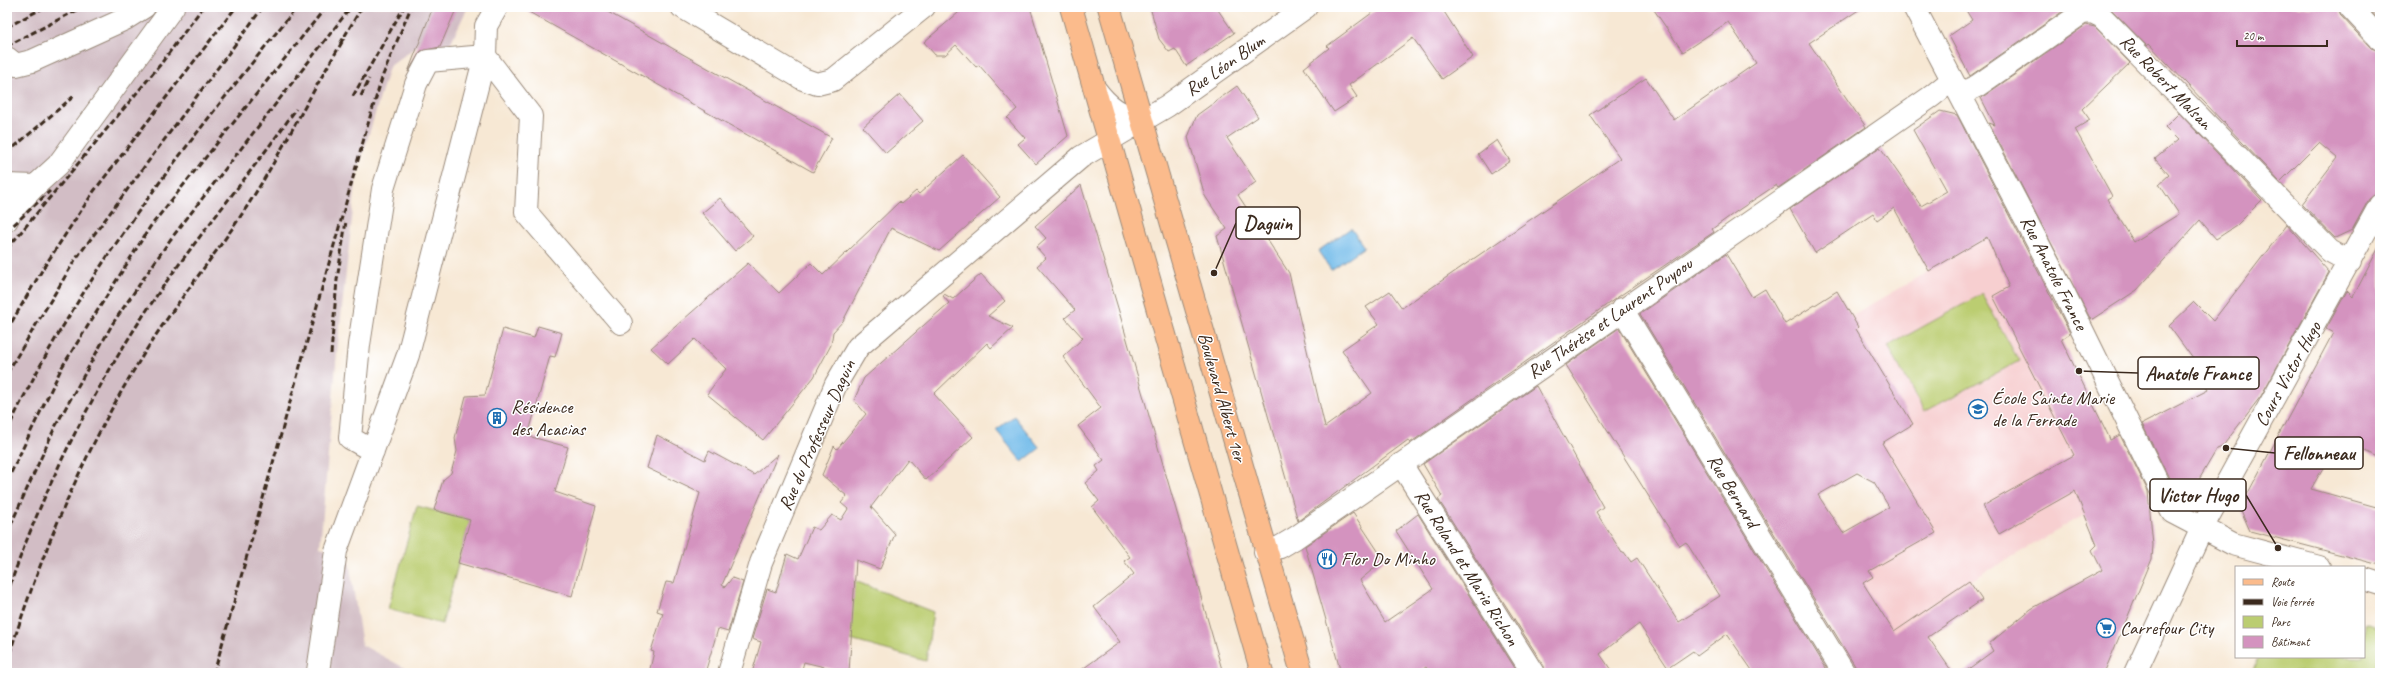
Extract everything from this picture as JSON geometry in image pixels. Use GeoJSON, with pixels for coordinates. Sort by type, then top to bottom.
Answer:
{"type":"FeatureCollection","features":[{"type":"Feature","properties":{"kind":"main road","name":"Boulevard Albert 1er"},"geometry":{"type":"LineString","coordinates":[[1071,7],[1262,673]]}},
{"type":"Feature","properties":{"kind":"main road","name":"Boulevard Albert 1er"},"geometry":{"type":"LineString","coordinates":[[1109,7],[1265,552],[1302,673]]}},
{"type":"Feature","properties":{"kind":"street"},"geometry":{"type":"LineString","coordinates":[[7,58],[16,65],[32,61],[124,19],[144,7]]}},
{"type":"Feature","properties":{"kind":"street"},"geometry":{"type":"LineString","coordinates":[[7,220],[11,211],[58,165],[173,7]]}},
{"type":"Feature","properties":{"kind":"street"},"geometry":{"type":"LineString","coordinates":[[318,671],[336,551],[408,354],[485,56],[486,26],[497,7]]}},
{"type":"Feature","properties":{"kind":"street"},"geometry":{"type":"LineString","coordinates":[[682,7],[803,79],[817,84],[833,80],[924,7]]}},
{"type":"Feature","properties":{"kind":"street","name":"Rue Léon Blum"},"geometry":{"type":"LineString","coordinates":[[1142,122],[1306,7]]}},
{"type":"Feature","properties":{"kind":"street","name":"Rue Anatole France"},"geometry":{"type":"LineString","coordinates":[[1914,7],[2063,291],[2172,512],[2233,544],[2315,566]]}},
{"type":"Feature","properties":{"kind":"street"},"geometry":{"type":"LineString","coordinates":[[2350,7],[2380,39]]}},
{"type":"Feature","properties":{"kind":"street","name":"Rue Robert Malsan"},"geometry":{"type":"LineString","coordinates":[[1956,87],[1977,86],[2082,13],[2092,12],[2102,17],[2330,251],[2350,262]]}},
{"type":"Feature","properties":{"kind":"street"},"geometry":{"type":"LineString","coordinates":[[485,56],[531,116],[526,212],[622,323]]}},
{"type":"Feature","properties":{"kind":"street"},"geometry":{"type":"LineString","coordinates":[[373,451],[350,438],[359,345],[383,189],[416,84],[428,61],[485,56]]}},
{"type":"Feature","properties":{"kind":"street","name":"Rue Thérèse et Laurent Puyoou"},"geometry":{"type":"LineString","coordinates":[[1265,552],[1280,547],[1295,538],[1622,309],[1932,96],[1956,87]]}},
{"type":"Feature","properties":{"kind":"street"},"geometry":{"type":"LineString","coordinates":[[1095,89],[1107,105],[1118,112],[1142,122]]}},
{"type":"Feature","properties":{"kind":"street"},"geometry":{"type":"LineString","coordinates":[[1109,140],[1142,122]]}},
{"type":"Feature","properties":{"kind":"street","name":"Rue du Professeur Daguin"},"geometry":{"type":"LineString","coordinates":[[729,673],[761,563],[836,384],[858,347],[1081,157],[1109,140]]}},
{"type":"Feature","properties":{"kind":"street"},"geometry":{"type":"LineString","coordinates":[[7,185],[35,186]]}},
{"type":"Feature","properties":{"kind":"street","name":"Cours Victor Hugo"},"geometry":{"type":"LineString","coordinates":[[2135,673],[2202,528],[2350,262],[2380,205]]}},
{"type":"Feature","properties":{"kind":"street","name":"Rue Bernard"},"geometry":{"type":"LineString","coordinates":[[1622,309],[1844,673]]}},
{"type":"Feature","properties":{"kind":"street","name":"Rue Roland et Marie Richon"},"geometry":{"type":"LineString","coordinates":[[1401,464],[1533,673]]}},
{"type":"Feature","properties":{"kind":"street"},"geometry":{"type":"LineString","coordinates":[[2365,579],[2380,584]]}},
{"type":"Feature","properties":{"kind":"shaded area"},"geometry":{"type":"Polygon","coordinates":[[[7,7],[468,7],[449,46],[422,42],[389,67],[357,174],[337,352],[320,547],[348,555],[362,645],[414,673],[7,673],[7,7]]]}},
{"type":"Feature","properties":{"kind":"shaded area","name":"École Sainte Marie de la Ferrade"},"geometry":{"type":"Polygon","coordinates":[[[2005,227],[2131,482],[2098,507],[1970,581],[1982,600],[1876,673],[1795,560],[1913,494],[1816,336],[2005,227]]]}},
{"type":"Feature","properties":{"kind":"green space"},"geometry":{"type":"Polygon","coordinates":[[[1982,294],[2019,361],[1924,412],[1888,346],[1982,294]]]}},
{"type":"Feature","properties":{"kind":"green space"},"geometry":{"type":"Polygon","coordinates":[[[417,506],[470,520],[442,624],[388,609],[417,506]]]}},
{"type":"Feature","properties":{"kind":"green space"},"geometry":{"type":"Polygon","coordinates":[[[787,554],[933,612],[926,661],[768,617],[787,554]]]}},
{"type":"Feature","properties":{"kind":"green space"},"geometry":{"type":"Polygon","coordinates":[[[2365,623],[2380,628],[2380,673],[2252,673],[2258,658],[2365,658],[2365,623]]]}},
{"type":"Feature","properties":{"kind":"water"},"geometry":{"type":"Polygon","coordinates":[[[1351,228],[1364,247],[1331,270],[1318,251],[1351,228]]]}},
{"type":"Feature","properties":{"kind":"water"},"geometry":{"type":"Polygon","coordinates":[[[1014,416],[1040,448],[1022,462],[996,430],[1014,416]]]}},
{"type":"Feature","properties":{"kind":"building"},"geometry":{"type":"Polygon","coordinates":[[[433,7],[457,7],[440,47],[421,51],[408,72],[433,7]]]}},
{"type":"Feature","properties":{"kind":"building"},"geometry":{"type":"Polygon","coordinates":[[[520,7],[599,7],[832,138],[813,172],[520,7]]]}},
{"type":"Feature","properties":{"kind":"building"},"geometry":{"type":"Polygon","coordinates":[[[965,7],[1030,7],[1068,136],[1036,164],[1018,144],[1025,138],[1007,118],[1017,109],[979,65],[976,67],[956,45],[945,55],[935,55],[924,42],[965,7]]]}},
{"type":"Feature","properties":{"kind":"building"},"geometry":{"type":"Polygon","coordinates":[[[1150,7],[1216,7],[1234,33],[1186,66],[1175,49],[1169,52],[1159,39],[1150,7]]]}},
{"type":"Feature","properties":{"kind":"building"},"geometry":{"type":"Polygon","coordinates":[[[1380,7],[1441,7],[1473,57],[1442,79],[1413,38],[1349,85],[1357,97],[1334,112],[1304,68],[1329,48],[1327,46],[1380,7]]]}},
{"type":"Feature","properties":{"kind":"building"},"geometry":{"type":"Polygon","coordinates":[[[1652,7],[1863,7],[1809,43],[1866,127],[1778,188],[1776,185],[1740,209],[1712,229],[1714,232],[1615,299],[1410,443],[1408,440],[1298,521],[1217,236],[1227,229],[1205,196],[1188,137],[1197,115],[1237,86],[1258,117],[1227,138],[1256,182],[1238,195],[1289,273],[1325,427],[1372,393],[1342,350],[1379,324],[1366,307],[1390,291],[1402,308],[1620,158],[1590,115],[1646,78],[1674,120],[1756,63],[1728,22],[1683,52],[1652,7]]]}},
{"type":"Feature","properties":{"kind":"building"},"geometry":{"type":"Polygon","coordinates":[[[1964,7],[2069,7],[1970,76],[1949,36],[1972,20],[1964,7]]]}},
{"type":"Feature","properties":{"kind":"building"},"geometry":{"type":"Polygon","coordinates":[[[2109,7],[2338,7],[2341,16],[2371,48],[2380,51],[2380,193],[2369,199],[2352,230],[2335,238],[2302,204],[2337,158],[2319,143],[2280,182],[2149,44],[2147,46],[2109,7]]]}},
{"type":"Feature","properties":{"kind":"building"},"geometry":{"type":"Polygon","coordinates":[[[2367,7],[2380,7],[2380,21],[2367,7]]]}},
{"type":"Feature","properties":{"kind":"building"},"geometry":{"type":"Polygon","coordinates":[[[2086,25],[2095,27],[2130,63],[2082,109],[2090,120],[2075,129],[2112,196],[2107,199],[2134,242],[2179,214],[2159,184],[2169,175],[2155,159],[2178,140],[2165,127],[2179,113],[2262,200],[2236,226],[2216,239],[2200,220],[2137,290],[2091,320],[1989,123],[1995,125],[1981,98],[2086,25]]]}},
{"type":"Feature","properties":{"kind":"building"},"geometry":{"type":"Polygon","coordinates":[[[900,94],[923,121],[886,153],[863,127],[900,94]]]}},
{"type":"Feature","properties":{"kind":"building"},"geometry":{"type":"Polygon","coordinates":[[[1940,111],[1957,115],[2070,333],[2061,339],[2110,440],[2120,435],[2148,491],[2153,545],[2152,559],[2104,673],[1963,673],[1993,651],[1989,644],[2031,609],[2102,570],[2092,550],[2097,545],[2075,491],[1999,534],[1983,506],[2074,455],[1993,296],[2009,287],[1987,237],[1929,271],[1894,208],[1877,220],[1873,214],[1815,253],[1790,209],[1880,147],[1921,206],[1947,191],[1913,130],[1940,111]]]}},
{"type":"Feature","properties":{"kind":"building"},"geometry":{"type":"Polygon","coordinates":[[[1497,140],[1510,161],[1491,174],[1478,154],[1497,140]]]}},
{"type":"Feature","properties":{"kind":"building"},"geometry":{"type":"Polygon","coordinates":[[[963,155],[1000,197],[939,251],[891,228],[843,321],[833,332],[831,345],[814,377],[763,440],[707,394],[726,369],[695,339],[668,364],[651,348],[748,263],[779,293],[811,263],[823,275],[899,202],[901,204],[916,191],[919,194],[963,155]]]}},
{"type":"Feature","properties":{"kind":"building"},"geometry":{"type":"Polygon","coordinates":[[[1081,185],[1223,673],[1077,673],[1120,642],[1094,607],[1134,574],[1124,561],[1130,557],[1092,507],[1099,501],[1085,483],[1099,471],[1096,466],[1104,460],[1078,426],[1101,408],[1063,357],[1083,338],[1065,318],[1075,310],[1037,266],[1046,258],[1036,247],[1046,238],[1035,226],[1081,185]]]}},
{"type":"Feature","properties":{"kind":"building"},"geometry":{"type":"Polygon","coordinates":[[[720,198],[753,236],[735,251],[702,213],[720,198]]]}},
{"type":"Feature","properties":{"kind":"building"},"geometry":{"type":"Polygon","coordinates":[[[2287,225],[2329,272],[2261,396],[2222,447],[2217,449],[2197,483],[2173,486],[2142,424],[2208,390],[2199,367],[2169,326],[2194,302],[2213,321],[2287,225]]]}},
{"type":"Feature","properties":{"kind":"building"},"geometry":{"type":"Polygon","coordinates":[[[2380,245],[2380,458],[2340,438],[2311,489],[2380,508],[2380,565],[2250,531],[2240,508],[2333,333],[2326,329],[2347,291],[2353,297],[2380,245]]]}},
{"type":"Feature","properties":{"kind":"building"},"geometry":{"type":"Polygon","coordinates":[[[1726,254],[1752,297],[1765,289],[1785,324],[1837,291],[1858,327],[1856,329],[1913,424],[1882,443],[1936,533],[1869,571],[1873,577],[1863,583],[1894,632],[1969,581],[1982,600],[1928,637],[1953,673],[1856,673],[1855,666],[1640,314],[1726,254]],[[1857,473],[1818,495],[1843,533],[1889,507],[1874,482],[1857,473]]]}},
{"type":"Feature","properties":{"kind":"building"},"geometry":{"type":"Polygon","coordinates":[[[981,274],[1005,301],[988,316],[1013,328],[991,348],[987,343],[934,394],[973,437],[926,480],[908,459],[871,507],[895,534],[880,569],[856,560],[849,673],[804,662],[801,673],[752,673],[761,642],[752,639],[767,589],[776,592],[787,554],[798,559],[812,527],[819,530],[832,515],[841,520],[848,509],[841,503],[847,496],[822,475],[834,446],[837,449],[866,414],[854,400],[864,378],[949,303],[943,296],[944,294],[953,299],[981,274]]]}},
{"type":"Feature","properties":{"kind":"building","name":"Résidence des Acacias"},"geometry":{"type":"Polygon","coordinates":[[[538,326],[562,333],[555,357],[550,356],[528,436],[568,447],[555,492],[596,506],[572,596],[458,563],[470,520],[434,510],[443,480],[451,473],[457,451],[455,438],[466,396],[485,395],[503,329],[534,338],[538,326]]]}},
{"type":"Feature","properties":{"kind":"building"},"geometry":{"type":"Polygon","coordinates":[[[1619,328],[1829,673],[1754,673],[1727,634],[1697,656],[1693,651],[1668,668],[1639,624],[1600,654],[1613,673],[1545,673],[1544,666],[1438,499],[1442,496],[1423,464],[1536,386],[1603,507],[1596,512],[1622,553],[1624,552],[1631,562],[1637,558],[1679,622],[1720,596],[1686,542],[1680,546],[1566,365],[1619,328]]]}},
{"type":"Feature","properties":{"kind":"building"},"geometry":{"type":"Polygon","coordinates":[[[657,435],[705,460],[709,451],[754,475],[778,454],[722,585],[725,587],[732,578],[743,582],[728,632],[718,629],[705,673],[649,673],[654,652],[651,651],[663,613],[657,611],[666,582],[674,583],[700,493],[647,468],[657,435]]]}},
{"type":"Feature","properties":{"kind":"building"},"geometry":{"type":"Polygon","coordinates":[[[1353,513],[1384,560],[1360,580],[1385,622],[1433,589],[1396,531],[1418,514],[1518,673],[1431,673],[1426,667],[1417,673],[1341,673],[1305,546],[1353,513]]]}},
{"type":"Feature","properties":{"kind":"railway"},"geometry":{"type":"LineString","coordinates":[[7,27],[45,7]]}},
{"type":"Feature","properties":{"kind":"railway"},"geometry":{"type":"LineString","coordinates":[[7,46],[83,7]]}},
{"type":"Feature","properties":{"kind":"railway"},"geometry":{"type":"LineString","coordinates":[[7,249],[160,65],[203,7]]}},
{"type":"Feature","properties":{"kind":"railway"},"geometry":{"type":"LineString","coordinates":[[7,330],[44,267],[94,191],[236,7]]}},
{"type":"Feature","properties":{"kind":"railway"},"geometry":{"type":"LineString","coordinates":[[7,373],[75,260],[263,7]]}},
{"type":"Feature","properties":{"kind":"railway"},"geometry":{"type":"LineString","coordinates":[[7,431],[36,373],[68,318],[139,210],[177,158],[297,7]]}},
{"type":"Feature","properties":{"kind":"railway"},"geometry":{"type":"LineString","coordinates":[[7,481],[62,367],[150,227],[326,7]]}},
{"type":"Feature","properties":{"kind":"railway"},"geometry":{"type":"LineString","coordinates":[[7,533],[55,427],[113,323],[170,240],[351,7]]}},
{"type":"Feature","properties":{"kind":"railway"},"geometry":{"type":"LineString","coordinates":[[340,44],[362,7]]}},
{"type":"Feature","properties":{"kind":"railway"},"geometry":{"type":"LineString","coordinates":[[353,96],[404,7]]}},
{"type":"Feature","properties":{"kind":"railway"},"geometry":{"type":"LineString","coordinates":[[214,673],[370,117],[383,75],[411,7]]}},
{"type":"Feature","properties":{"kind":"railway"},"geometry":{"type":"LineString","coordinates":[[7,662],[51,537],[87,457],[107,417],[152,341],[229,234],[253,197],[344,39]]}},
{"type":"Feature","properties":{"kind":"railway"},"geometry":{"type":"LineString","coordinates":[[361,96],[369,79]]}},
{"type":"Feature","properties":{"kind":"railway"},"geometry":{"type":"LineString","coordinates":[[7,153],[74,96]]}},
{"type":"Feature","properties":{"kind":"railway"},"geometry":{"type":"LineString","coordinates":[[7,594],[38,513],[56,473],[95,395],[117,358],[164,285],[296,109]]}},
{"type":"Feature","properties":{"kind":"railway"},"geometry":{"type":"LineString","coordinates":[[7,231],[50,191]]}},
{"type":"Feature","properties":{"kind":"railway"},"geometry":{"type":"LineString","coordinates":[[331,354],[337,280],[346,221]]}},
{"type":"Feature","properties":{"kind":"place","name":"Daguin"},"geometry":{"type":"Point","coordinates":[1214,273]}},
{"type":"Feature","properties":{"kind":"place","name":"Anatole France"},"geometry":{"type":"Point","coordinates":[2079,371]}},
{"type":"Feature","properties":{"kind":"place","name":"École Sainte Marie de la Ferrade"},"geometry":{"type":"Point","coordinates":[1978,409]}},
{"type":"Feature","properties":{"kind":"place","name":"Résidence des Acacias"},"geometry":{"type":"Point","coordinates":[497,418]}},
{"type":"Feature","properties":{"kind":"place","name":"Fellonneau"},"geometry":{"type":"Point","coordinates":[2226,448]}},
{"type":"Feature","properties":{"kind":"place","name":"Victor Hugo"},"geometry":{"type":"Point","coordinates":[2278,548]}},
{"type":"Feature","properties":{"kind":"place","name":"Flor Do Minho"},"geometry":{"type":"Point","coordinates":[1327,559]}},
{"type":"Feature","properties":{"kind":"place","name":"Carrefour City"},"geometry":{"type":"Point","coordinates":[2106,628]}}]}
